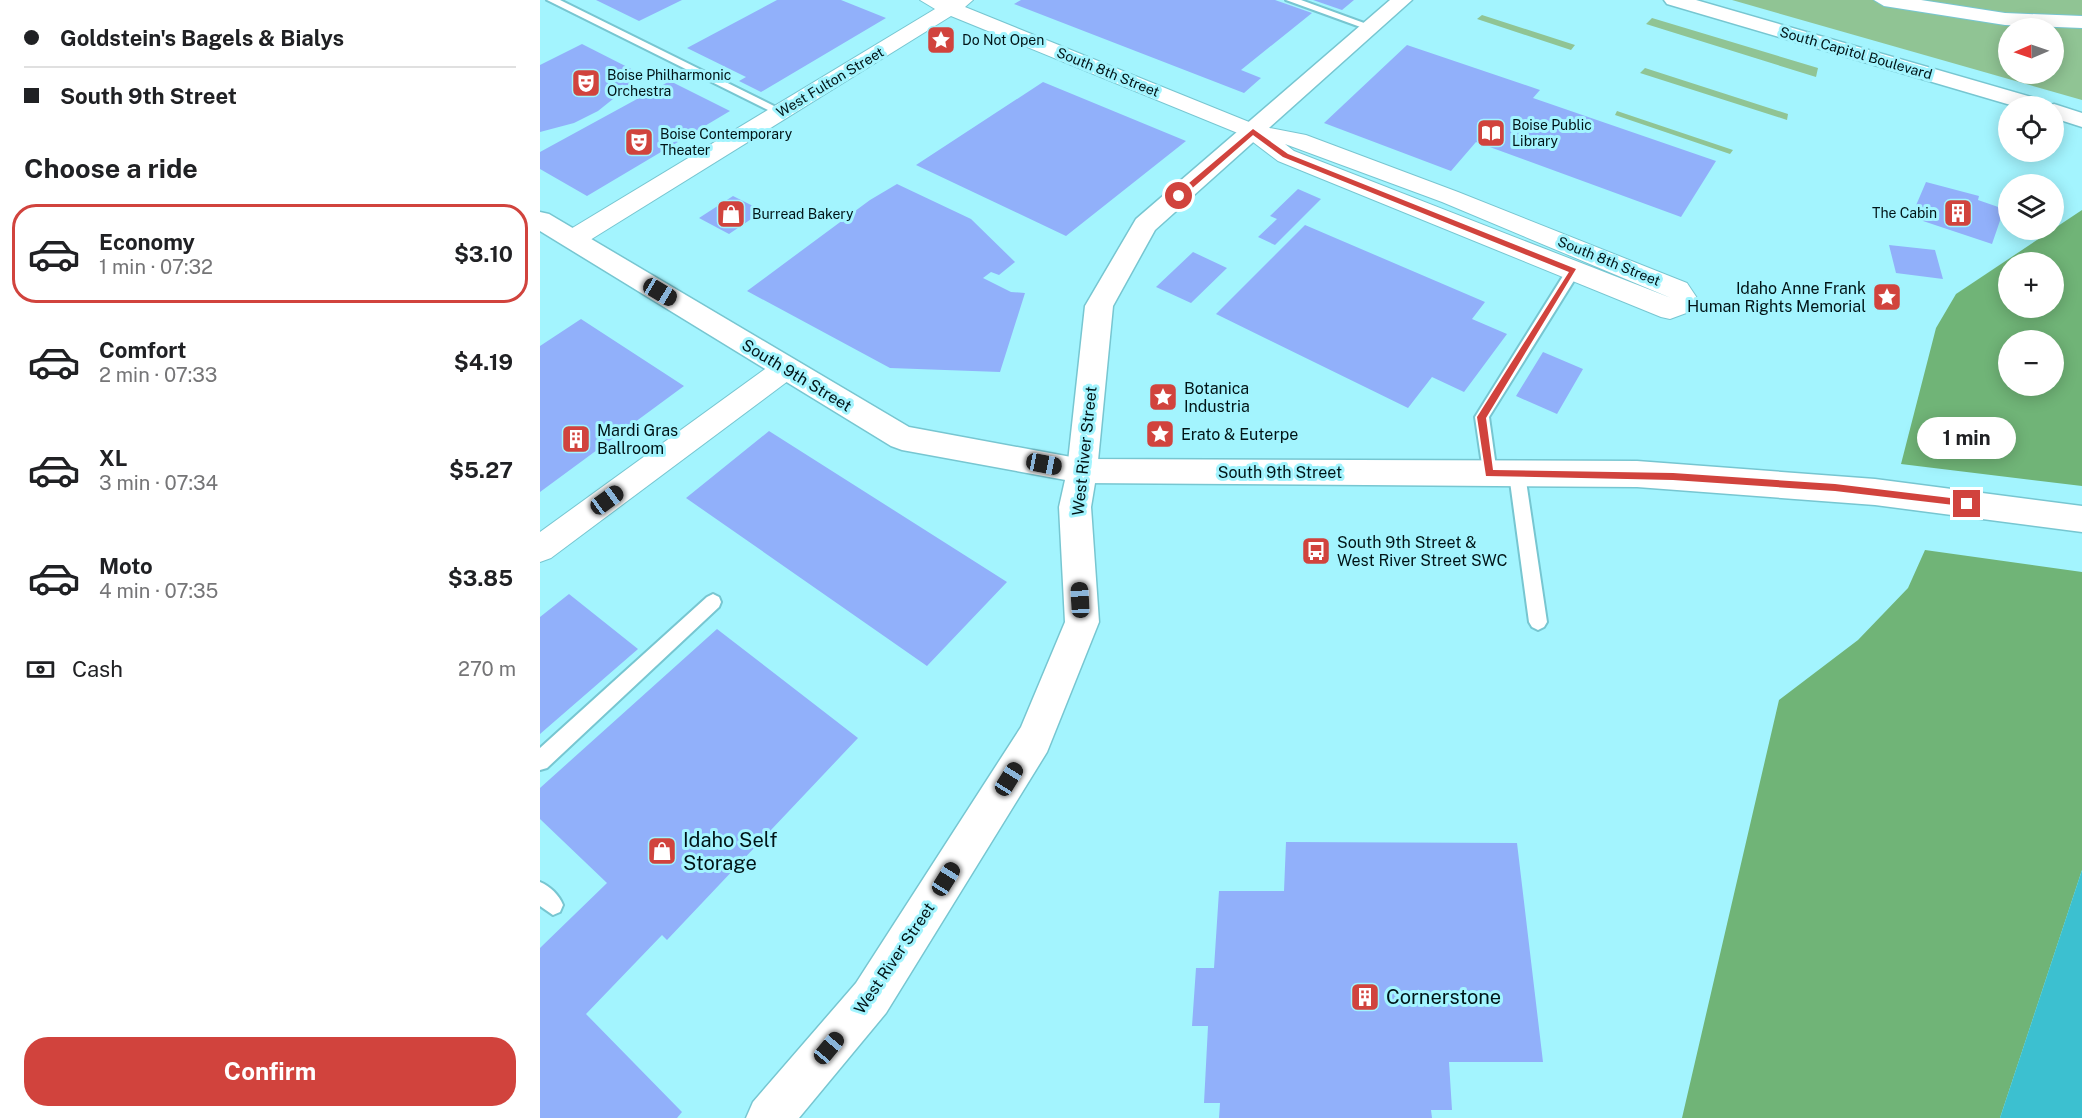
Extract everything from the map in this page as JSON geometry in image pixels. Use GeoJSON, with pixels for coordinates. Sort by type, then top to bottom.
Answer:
{"type":"FeatureCollection","features":[{"type":"Feature","properties":{"kind":"main road","name":"West River Street"},"geometry":{"type":"LineString","coordinates":[[770,1118],[871,998],[1034,739],[1082,622],[1076,507],[1082,471],[1099,306],[1145,225],[1402,0]]}},
{"type":"Feature","properties":{"kind":"main road","name":"South Capitol Boulevard"},"geometry":{"type":"LineString","coordinates":[[1674,0],[2003,96]]}},
{"type":"Feature","properties":{"kind":"main road"},"geometry":{"type":"LineString","coordinates":[[2064,114],[2082,120]]}},
{"type":"Feature","properties":{"kind":"main road","name":"South 9th Street"},"geometry":{"type":"LineString","coordinates":[[540,220],[902,438],[1082,471],[1637,474],[1875,492],[2082,519]]}},
{"type":"Feature","properties":{"kind":"street","name":"South 8th Street"},"geometry":{"type":"LineString","coordinates":[[930,0],[957,4],[1253,131],[1298,140],[1450,197],[1678,289],[1684,298],[1680,306],[1670,310],[1286,156],[1253,131]]}},
{"type":"Feature","properties":{"kind":"street"},"geometry":{"type":"LineString","coordinates":[[1884,0],[2005,19],[2082,22]]}},
{"type":"Feature","properties":{"kind":"street","name":"West Fulton Street"},"geometry":{"type":"LineString","coordinates":[[573,239],[957,4]]}},
{"type":"Feature","properties":{"kind":"street"},"geometry":{"type":"LineString","coordinates":[[540,549],[786,368]]}},
{"type":"Feature","properties":{"kind":"lane"},"geometry":{"type":"LineString","coordinates":[[552,0],[780,112]]}},
{"type":"Feature","properties":{"kind":"lane"},"geometry":{"type":"LineString","coordinates":[[1291,0],[1371,27]]}},
{"type":"Feature","properties":{"kind":"lane"},"geometry":{"type":"LineString","coordinates":[[1538,622],[1503,474],[1482,417],[1574,271]]}},
{"type":"Feature","properties":{"kind":"lane"},"geometry":{"type":"LineString","coordinates":[[540,761],[714,602]]}},
{"type":"Feature","properties":{"kind":"green space"},"geometry":{"type":"Polygon","coordinates":[[[1732,0],[2082,0],[2082,100],[2026,84],[2064,84],[2064,18],[1998,18],[1998,76],[1732,0]]]}},
{"type":"Feature","properties":{"kind":"green space"},"geometry":{"type":"Polygon","coordinates":[[[1482,15],[1575,45],[1571,50],[1477,19],[1482,15]]]}},
{"type":"Feature","properties":{"kind":"green space"},"geometry":{"type":"Polygon","coordinates":[[[1652,18],[1818,68],[1816,77],[1646,24],[1652,18]]]}},
{"type":"Feature","properties":{"kind":"green space"},"geometry":{"type":"Polygon","coordinates":[[[1645,68],[1788,114],[1787,120],[1640,73],[1645,68]]]}},
{"type":"Feature","properties":{"kind":"green space"},"geometry":{"type":"Polygon","coordinates":[[[1617,111],[1733,150],[1730,154],[1615,115],[1617,111]]]}},
{"type":"Feature","properties":{"kind":"green space"},"geometry":{"type":"Polygon","coordinates":[[[2082,210],[2082,486],[1901,464],[1936,328],[1956,294],[1998,266],[1998,318],[2064,318],[2064,252],[2019,252],[2037,240],[2064,240],[2064,222],[2082,210]]]}},
{"type":"Feature","properties":{"kind":"green space"},"geometry":{"type":"Polygon","coordinates":[[[1925,550],[2082,572],[2082,870],[2000,1118],[1682,1118],[1779,700],[1858,640],[1908,588],[1925,550]]]}},
{"type":"Feature","properties":{"kind":"water"},"geometry":{"type":"Polygon","coordinates":[[[2082,870],[2082,1118],[2000,1118],[2082,870]]]}},
{"type":"Feature","properties":{"kind":"building"},"geometry":{"type":"Polygon","coordinates":[[[596,0],[682,0],[639,21],[596,0]]]}},
{"type":"Feature","properties":{"kind":"building"},"geometry":{"type":"Polygon","coordinates":[[[777,0],[841,0],[886,18],[761,92],[739,81],[746,77],[687,48],[777,0]]]}},
{"type":"Feature","properties":{"kind":"building"},"geometry":{"type":"Polygon","coordinates":[[[1021,0],[1275,0],[1312,13],[1241,70],[1261,78],[1244,93],[1014,4],[1021,0]]]}},
{"type":"Feature","properties":{"kind":"building"},"geometry":{"type":"Polygon","coordinates":[[[1313,0],[1354,0],[1342,10],[1313,0]]]}},
{"type":"Feature","properties":{"kind":"building","name":"Boise Philharmonic Orchestra"},"geometry":{"type":"Polygon","coordinates":[[[582,44],[645,76],[619,90],[623,91],[598,111],[574,123],[540,132],[540,65],[582,44]]]}},
{"type":"Feature","properties":{"kind":"building","name":"Boise Public Library"},"geometry":{"type":"Polygon","coordinates":[[[1407,45],[1540,90],[1533,98],[1716,161],[1681,217],[1476,142],[1451,171],[1324,123],[1407,45]]]}},
{"type":"Feature","properties":{"kind":"building","name":"Boise Contemporary Theater"},"geometry":{"type":"Polygon","coordinates":[[[670,81],[730,111],[587,196],[540,169],[540,152],[670,81]]]}},
{"type":"Feature","properties":{"kind":"building"},"geometry":{"type":"Polygon","coordinates":[[[1043,82],[1186,141],[1066,236],[916,165],[1043,82]]]}},
{"type":"Feature","properties":{"kind":"building","name":"The Cabin"},"geometry":{"type":"Polygon","coordinates":[[[1926,182],[1979,196],[1978,200],[1998,207],[1998,226],[1992,244],[1911,217],[1926,182]]]}},
{"type":"Feature","properties":{"kind":"building"},"geometry":{"type":"Polygon","coordinates":[[[897,184],[971,219],[1015,262],[999,275],[991,272],[983,278],[1011,292],[1025,293],[1000,372],[890,368],[747,291],[870,200],[897,184]]]}},
{"type":"Feature","properties":{"kind":"building"},"geometry":{"type":"Polygon","coordinates":[[[1298,189],[1321,199],[1275,245],[1258,237],[1277,219],[1270,216],[1298,189]]]}},
{"type":"Feature","properties":{"kind":"building","name":"Burread Bakery"},"geometry":{"type":"Polygon","coordinates":[[[733,196],[763,211],[729,234],[699,218],[733,196]]]}},
{"type":"Feature","properties":{"kind":"building"},"geometry":{"type":"Polygon","coordinates":[[[1305,225],[1485,302],[1472,319],[1507,334],[1464,392],[1432,377],[1408,408],[1216,314],[1305,225]]]}},
{"type":"Feature","properties":{"kind":"building"},"geometry":{"type":"Polygon","coordinates":[[[1889,245],[1935,250],[1943,279],[1896,273],[1889,245]]]}},
{"type":"Feature","properties":{"kind":"building"},"geometry":{"type":"Polygon","coordinates":[[[1193,252],[1227,268],[1191,303],[1156,287],[1193,252]]]}},
{"type":"Feature","properties":{"kind":"building","name":"Mardi Gras Ballroom"},"geometry":{"type":"Polygon","coordinates":[[[581,319],[684,386],[540,492],[540,346],[581,319]]]}},
{"type":"Feature","properties":{"kind":"building"},"geometry":{"type":"Polygon","coordinates":[[[1543,352],[1583,369],[1557,414],[1516,396],[1543,352]]]}},
{"type":"Feature","properties":{"kind":"building"},"geometry":{"type":"Polygon","coordinates":[[[769,431],[1007,582],[927,666],[686,498],[769,431]]]}},
{"type":"Feature","properties":{"kind":"building"},"geometry":{"type":"Polygon","coordinates":[[[569,594],[638,649],[540,734],[540,617],[569,594]]]}},
{"type":"Feature","properties":{"kind":"building","name":"Idaho Self Storage"},"geometry":{"type":"Polygon","coordinates":[[[717,629],[858,738],[667,940],[662,935],[586,1014],[682,1112],[677,1118],[540,1118],[540,948],[607,883],[540,819],[540,788],[717,629]]]}},
{"type":"Feature","properties":{"kind":"building","name":"Cornerstone"},"geometry":{"type":"Polygon","coordinates":[[[1286,842],[1517,843],[1543,1062],[1449,1062],[1452,1110],[1431,1110],[1432,1118],[1219,1118],[1220,1103],[1204,1103],[1208,1026],[1192,1026],[1196,968],[1214,968],[1219,891],[1284,891],[1286,842]]]}},
{"type":"Feature","properties":{"kind":"place","name":"Do Not Open"},"geometry":{"type":"Point","coordinates":[941,40]}},
{"type":"Feature","properties":{"kind":"place","name":"Boise Philharmonic Orchestra"},"geometry":{"type":"Point","coordinates":[586,83]}},
{"type":"Feature","properties":{"kind":"place","name":"Boise Public Library"},"geometry":{"type":"Point","coordinates":[1491,133]}},
{"type":"Feature","properties":{"kind":"place","name":"Boise Contemporary Theater"},"geometry":{"type":"Point","coordinates":[639,142]}},
{"type":"Feature","properties":{"kind":"place","name":"The Cabin"},"geometry":{"type":"Point","coordinates":[1958,213]}},
{"type":"Feature","properties":{"kind":"place","name":"Burread Bakery"},"geometry":{"type":"Point","coordinates":[731,214]}},
{"type":"Feature","properties":{"kind":"place","name":"Idaho Anne Frank Human Rights Memorial"},"geometry":{"type":"Point","coordinates":[1887,297]}},
{"type":"Feature","properties":{"kind":"place","name":"Botanica Industria"},"geometry":{"type":"Point","coordinates":[1163,397]}},
{"type":"Feature","properties":{"kind":"place","name":"Erato & Euterpe"},"geometry":{"type":"Point","coordinates":[1160,434]}},
{"type":"Feature","properties":{"kind":"place","name":"Mardi Gras Ballroom"},"geometry":{"type":"Point","coordinates":[576,439]}},
{"type":"Feature","properties":{"kind":"place","name":"South 9th Street & West River Street SWC"},"geometry":{"type":"Point","coordinates":[1316,551]}},
{"type":"Feature","properties":{"kind":"place","name":"Idaho Self Storage"},"geometry":{"type":"Point","coordinates":[662,851]}},
{"type":"Feature","properties":{"kind":"place","name":"Cornerstone"},"geometry":{"type":"Point","coordinates":[1365,997]}},
{"type":"Feature","properties":{"kind":"route"},"geometry":{"type":"LineString","coordinates":[[1179,196],[1253,131],[1286,156],[1574,271],[1482,417],[1489,474],[1637,474],[1835,488],[1967,504]]}}]}
